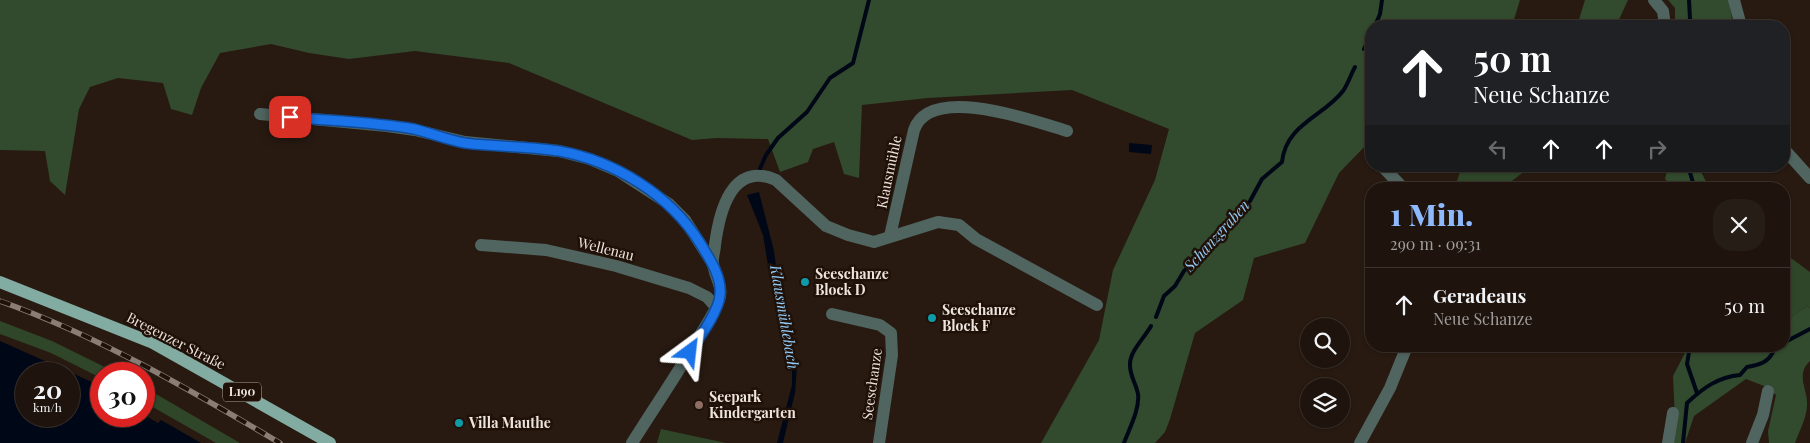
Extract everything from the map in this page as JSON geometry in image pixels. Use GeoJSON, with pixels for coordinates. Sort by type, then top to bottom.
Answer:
{"type":"FeatureCollection","features":[{"type":"Feature","properties":{"kind":"main road","name":"Bregenzer Straße"},"geometry":{"type":"LineString","coordinates":[[0,282],[153,343],[330,443]]}},
{"type":"Feature","properties":{"kind":"street"},"geometry":{"type":"LineString","coordinates":[[1654,0],[1663,11],[1664,20]]}},
{"type":"Feature","properties":{"kind":"street"},"geometry":{"type":"LineString","coordinates":[[1734,0],[1739,20]]}},
{"type":"Feature","properties":{"kind":"street","name":"Klausmühle"},"geometry":{"type":"LineString","coordinates":[[890,236],[914,130],[919,119],[927,113],[945,108],[973,108],[995,111],[1067,131]]}},
{"type":"Feature","properties":{"kind":"street"},"geometry":{"type":"LineString","coordinates":[[260,114],[397,127],[465,142],[559,151],[590,158],[618,171],[669,204],[685,220],[713,264],[720,290],[716,307],[632,443]]}},
{"type":"Feature","properties":{"kind":"street"},"geometry":{"type":"LineString","coordinates":[[1790,156],[1810,178]]}},
{"type":"Feature","properties":{"kind":"street"},"geometry":{"type":"LineString","coordinates":[[1388,172],[1397,182]]}},
{"type":"Feature","properties":{"kind":"street"},"geometry":{"type":"LineString","coordinates":[[713,264],[717,228],[724,202],[734,187],[751,178],[765,177],[776,180],[826,226],[864,240],[874,242],[938,222],[959,225],[976,239],[1096,305]]}},
{"type":"Feature","properties":{"kind":"street","name":"Wellenau"},"geometry":{"type":"LineString","coordinates":[[481,245],[546,250],[608,264],[689,288],[707,297],[716,307]]}},
{"type":"Feature","properties":{"kind":"street","name":"Seeschanze"},"geometry":{"type":"LineString","coordinates":[[832,314],[880,325],[891,333],[892,355],[879,443]]}},
{"type":"Feature","properties":{"kind":"street"},"geometry":{"type":"LineString","coordinates":[[1360,443],[1390,388],[1405,352]]}},
{"type":"Feature","properties":{"kind":"street"},"geometry":{"type":"LineString","coordinates":[[1752,443],[1763,414],[1768,391]]}},
{"type":"Feature","properties":{"kind":"street"},"geometry":{"type":"LineString","coordinates":[[1668,443],[1673,413]]}},
{"type":"Feature","properties":{"kind":"green space"},"geometry":{"type":"Polygon","coordinates":[[[0,0],[1520,0],[1514,20],[1365,20],[1365,146],[1339,173],[1305,243],[1254,258],[1243,300],[1195,333],[1170,419],[1165,432],[1155,443],[1041,443],[1099,340],[1113,270],[1155,180],[1169,129],[1072,90],[928,98],[862,105],[859,178],[844,174],[834,142],[813,149],[808,162],[780,172],[768,139],[717,138],[692,140],[509,63],[415,51],[349,59],[309,53],[271,44],[220,53],[201,88],[192,115],[171,109],[163,83],[118,78],[90,87],[79,109],[65,195],[50,181],[45,151],[0,150],[0,0]]]}},
{"type":"Feature","properties":{"kind":"green space"},"geometry":{"type":"Polygon","coordinates":[[[1585,0],[1628,0],[1619,20],[1579,20],[1585,0]]]}},
{"type":"Feature","properties":{"kind":"green space"},"geometry":{"type":"Polygon","coordinates":[[[1668,0],[1729,0],[1732,20],[1675,20],[1675,8],[1668,0]]]}},
{"type":"Feature","properties":{"kind":"green space"},"geometry":{"type":"Polygon","coordinates":[[[1460,172],[1523,172],[1511,182],[1457,181],[1460,172]]]}},
{"type":"Feature","properties":{"kind":"green space"},"geometry":{"type":"Polygon","coordinates":[[[1667,172],[1701,172],[1706,182],[1668,182],[1665,179],[1667,172]]]}},
{"type":"Feature","properties":{"kind":"green space"},"geometry":{"type":"Polygon","coordinates":[[[1790,257],[1810,272],[1810,308],[1807,306],[1790,318],[1790,257]]]}},
{"type":"Feature","properties":{"kind":"green space"},"geometry":{"type":"Polygon","coordinates":[[[1807,306],[1810,308],[1810,361],[1803,372],[1807,410],[1795,443],[1769,443],[1768,431],[1776,395],[1764,386],[1746,379],[1694,416],[1685,443],[1669,443],[1675,419],[1673,376],[1685,352],[1790,352],[1790,318],[1807,306]]]}},
{"type":"Feature","properties":{"kind":"green space"},"geometry":{"type":"Polygon","coordinates":[[[0,321],[52,341],[95,362],[90,362],[90,372],[80,368],[80,362],[69,362],[51,353],[0,334],[0,321]]]}},
{"type":"Feature","properties":{"kind":"green space"},"geometry":{"type":"Polygon","coordinates":[[[155,393],[240,443],[216,443],[155,408],[155,393]]]}},
{"type":"Feature","properties":{"kind":"green space"},"geometry":{"type":"Polygon","coordinates":[[[661,429],[726,443],[657,443],[661,429]]]}},
{"type":"Feature","properties":{"kind":"water"},"geometry":{"type":"Polygon","coordinates":[[[1129,143],[1152,145],[1151,154],[1129,152],[1129,143]]]}},
{"type":"Feature","properties":{"kind":"water"},"geometry":{"type":"Polygon","coordinates":[[[759,192],[774,251],[779,288],[797,367],[795,393],[783,443],[777,443],[792,385],[792,366],[775,287],[770,278],[763,235],[747,195],[759,192]]]}},
{"type":"Feature","properties":{"kind":"water"},"geometry":{"type":"Polygon","coordinates":[[[0,341],[47,362],[15,362],[15,427],[80,427],[80,377],[90,381],[90,427],[155,427],[155,421],[158,423],[161,420],[201,443],[0,443],[0,341]]]}},
{"type":"Feature","properties":{"kind":"waterway","name":"Klausmühlebach"},"geometry":{"type":"LineString","coordinates":[[758,173],[766,155],[778,138],[807,112],[830,78],[853,63],[869,0]]}},
{"type":"Feature","properties":{"kind":"waterway","name":"Schanzgraben"},"geometry":{"type":"LineString","coordinates":[[1378,20],[1382,0]]}},
{"type":"Feature","properties":{"kind":"waterway"},"geometry":{"type":"LineString","coordinates":[[1689,0],[1690,20]]}},
{"type":"Feature","properties":{"kind":"waterway","name":"Schanzgraben"},"geometry":{"type":"LineString","coordinates":[[1156,317],[1164,296],[1175,286],[1184,271],[1250,201],[1262,179],[1282,162],[1290,139],[1306,122],[1326,108],[1343,91],[1355,67]]}},
{"type":"Feature","properties":{"kind":"waterway"},"geometry":{"type":"LineString","coordinates":[[1690,172],[1693,182]]}},
{"type":"Feature","properties":{"kind":"waterway","name":"Schanzgraben"},"geometry":{"type":"LineString","coordinates":[[1124,443],[1136,412],[1138,400],[1131,371],[1131,358],[1151,326]]}},
{"type":"Feature","properties":{"kind":"waterway"},"geometry":{"type":"LineString","coordinates":[[1790,339],[1810,329]]}},
{"type":"Feature","properties":{"kind":"waterway"},"geometry":{"type":"LineString","coordinates":[[1689,352],[1687,364],[1697,393]]}},
{"type":"Feature","properties":{"kind":"waterway"},"geometry":{"type":"LineString","coordinates":[[1683,443],[1687,403],[1711,384],[1725,378],[1740,375],[1747,367],[1764,362],[1773,352]]}},
{"type":"Feature","properties":{"kind":"railway"},"geometry":{"type":"LineString","coordinates":[[0,301],[37,315],[108,347],[178,384],[280,443]]}},
{"type":"Feature","properties":{"kind":"place","name":"Seeschanze Block D"},"geometry":{"type":"Point","coordinates":[805,282]}},
{"type":"Feature","properties":{"kind":"place","name":"Seeschanze Block F"},"geometry":{"type":"Point","coordinates":[932,318]}},
{"type":"Feature","properties":{"kind":"place","name":"Seepark Kindergarten"},"geometry":{"type":"Point","coordinates":[699,405]}},
{"type":"Feature","properties":{"kind":"place","name":"Villa Mauthe"},"geometry":{"type":"Point","coordinates":[459,423]}},
{"type":"Feature","properties":{"kind":"route"},"geometry":{"type":"LineString","coordinates":[[290,117],[387,126],[415,130],[446,139],[465,142],[559,151],[590,158],[618,171],[669,204],[685,220],[713,264],[719,283],[720,300],[690,352]]}}]}
